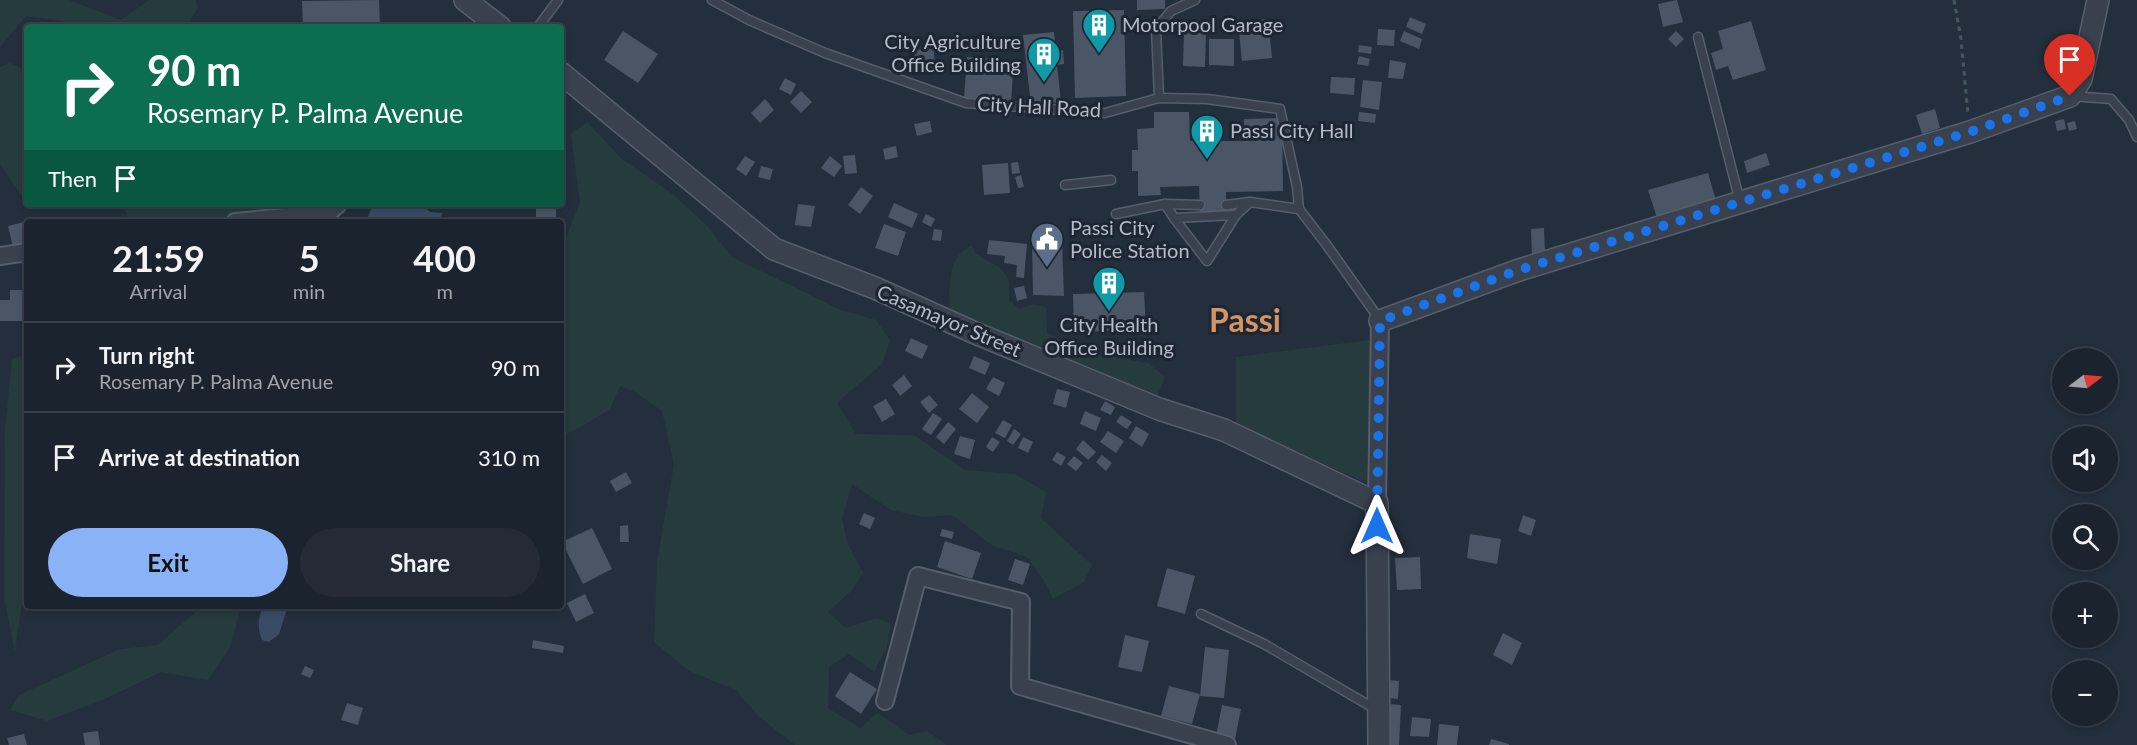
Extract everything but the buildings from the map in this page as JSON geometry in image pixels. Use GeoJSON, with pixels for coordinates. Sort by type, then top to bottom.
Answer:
{"type":"FeatureCollection","features":[{"type":"Feature","properties":{"kind":"street"},"geometry":{"type":"LineString","coordinates":[[465,0],[496,24]]}},
{"type":"Feature","properties":{"kind":"street"},"geometry":{"type":"LineString","coordinates":[[1379,745],[1377,503],[1380,321],[1519,270],[1970,132],[2070,96],[2081,79],[2098,0]]}},
{"type":"Feature","properties":{"kind":"street","name":"Casamayor Street"},"geometry":{"type":"LineString","coordinates":[[564,75],[774,249],[875,288],[975,333],[1159,409],[1224,429],[1377,503]]}},
{"type":"Feature","properties":{"kind":"street"},"geometry":{"type":"LineString","coordinates":[[266,219],[328,213],[335,207]]}},
{"type":"Feature","properties":{"kind":"street"},"geometry":{"type":"LineString","coordinates":[[0,255],[24,252]]}},
{"type":"Feature","properties":{"kind":"street"},"geometry":{"type":"LineString","coordinates":[[885,701],[918,576],[1021,602],[1020,686],[1227,745]]}},
{"type":"Feature","properties":{"kind":"lane"},"geometry":{"type":"LineString","coordinates":[[540,24],[558,0]]}},
{"type":"Feature","properties":{"kind":"lane","name":"City Hall Road"},"geometry":{"type":"LineString","coordinates":[[712,0],[749,20],[825,53],[966,103],[1105,113],[1159,98],[1207,99],[1280,109],[1297,187],[1299,209]]}},
{"type":"Feature","properties":{"kind":"lane"},"geometry":{"type":"LineString","coordinates":[[1159,98],[1156,29],[1171,11],[1195,0]]}},
{"type":"Feature","properties":{"kind":"lane"},"geometry":{"type":"LineString","coordinates":[[1698,37],[1740,202]]}},
{"type":"Feature","properties":{"kind":"lane"},"geometry":{"type":"LineString","coordinates":[[2070,96],[2111,99],[2129,120],[2137,137]]}},
{"type":"Feature","properties":{"kind":"lane"},"geometry":{"type":"LineString","coordinates":[[1065,185],[1111,180]]}},
{"type":"Feature","properties":{"kind":"lane"},"geometry":{"type":"LineString","coordinates":[[1165,204],[1207,261],[1236,215],[1250,202]]}},
{"type":"Feature","properties":{"kind":"lane"},"geometry":{"type":"LineString","coordinates":[[1226,205],[1250,202],[1299,209],[1380,321]]}},
{"type":"Feature","properties":{"kind":"lane"},"geometry":{"type":"LineString","coordinates":[[1116,214],[1165,204],[1200,205]]}},
{"type":"Feature","properties":{"kind":"lane"},"geometry":{"type":"LineString","coordinates":[[1174,218],[1236,215]]}},
{"type":"Feature","properties":{"kind":"lane"},"geometry":{"type":"LineString","coordinates":[[1201,614],[1264,644],[1378,712]]}},
{"type":"Feature","properties":{"kind":"path"},"geometry":{"type":"LineString","coordinates":[[1954,0],[1961,39],[1970,132]]}},
{"type":"Feature","properties":{"kind":"green space"},"geometry":{"type":"Polygon","coordinates":[[[0,0],[69,0],[121,20],[149,0],[195,0],[198,8],[188,24],[70,24],[26,16],[0,47],[0,0]]]}},
{"type":"Feature","properties":{"kind":"green space"},"geometry":{"type":"Polygon","coordinates":[[[10,63],[24,69],[24,199],[0,164],[0,67],[10,63]]]}},
{"type":"Feature","properties":{"kind":"green space"},"geometry":{"type":"Polygon","coordinates":[[[587,122],[622,159],[674,195],[708,227],[732,257],[841,310],[876,320],[890,340],[882,364],[837,403],[856,434],[914,435],[965,470],[1015,474],[1046,492],[1041,518],[1092,565],[1084,582],[1053,599],[1043,579],[1027,557],[993,546],[952,515],[923,517],[891,510],[852,484],[842,519],[848,544],[863,573],[851,591],[828,612],[846,628],[877,618],[891,624],[887,647],[874,672],[849,654],[829,667],[828,708],[860,728],[878,713],[909,735],[927,731],[947,745],[795,745],[758,716],[736,690],[689,671],[654,642],[657,562],[674,464],[662,411],[635,392],[620,386],[610,409],[564,435],[564,242],[580,203],[571,134],[587,122]]]}},
{"type":"Feature","properties":{"kind":"green space"},"geometry":{"type":"Polygon","coordinates":[[[124,207],[301,207],[261,218],[128,219],[124,207]]]}},
{"type":"Feature","properties":{"kind":"green space"},"geometry":{"type":"Polygon","coordinates":[[[972,245],[975,253],[1002,269],[1009,280],[1009,300],[1019,309],[1033,304],[1046,307],[1047,333],[1062,340],[1072,350],[1148,363],[1165,377],[1157,397],[950,314],[953,265],[957,257],[972,245]]]}},
{"type":"Feature","properties":{"kind":"green space"},"geometry":{"type":"Polygon","coordinates":[[[1370,340],[1367,483],[1236,426],[1236,357],[1370,340]]]}},
{"type":"Feature","properties":{"kind":"green space"},"geometry":{"type":"Polygon","coordinates":[[[24,355],[24,588],[15,652],[4,597],[5,429],[12,359],[24,355]]]}},
{"type":"Feature","properties":{"kind":"green space"},"geometry":{"type":"Polygon","coordinates":[[[199,609],[240,609],[230,648],[208,680],[161,672],[107,698],[47,721],[10,710],[19,695],[120,649],[158,645],[199,609]]]}},
{"type":"Feature","properties":{"kind":"water"},"geometry":{"type":"Polygon","coordinates":[[[372,207],[424,207],[430,212],[443,213],[439,219],[367,219],[372,207]]]}},
{"type":"Feature","properties":{"kind":"water"},"geometry":{"type":"Polygon","coordinates":[[[262,609],[287,609],[279,634],[269,642],[262,640],[259,619],[262,609]]]}},
{"type":"Feature","properties":{"kind":"place","name":"Motorpool Garage"},"geometry":{"type":"Point","coordinates":[1099,54]}},
{"type":"Feature","properties":{"kind":"place","name":"City Agriculture Office Building"},"geometry":{"type":"Point","coordinates":[1044,83]}},
{"type":"Feature","properties":{"kind":"place","name":"Passi City Hall"},"geometry":{"type":"Point","coordinates":[1207,160]}},
{"type":"Feature","properties":{"kind":"place","name":"Passi City Police Station"},"geometry":{"type":"Point","coordinates":[1047,268]}},
{"type":"Feature","properties":{"kind":"place","name":"City Health Office Building"},"geometry":{"type":"Point","coordinates":[1109,312]}},
{"type":"Feature","properties":{"kind":"district","name":"Passi"},"geometry":{"type":"Point","coordinates":[1245,321]}},
{"type":"Feature","properties":{"kind":"route"},"geometry":{"type":"LineString","coordinates":[[1377,526],[1380,321],[1519,270],[1970,132],[2070,96]]}}]}
